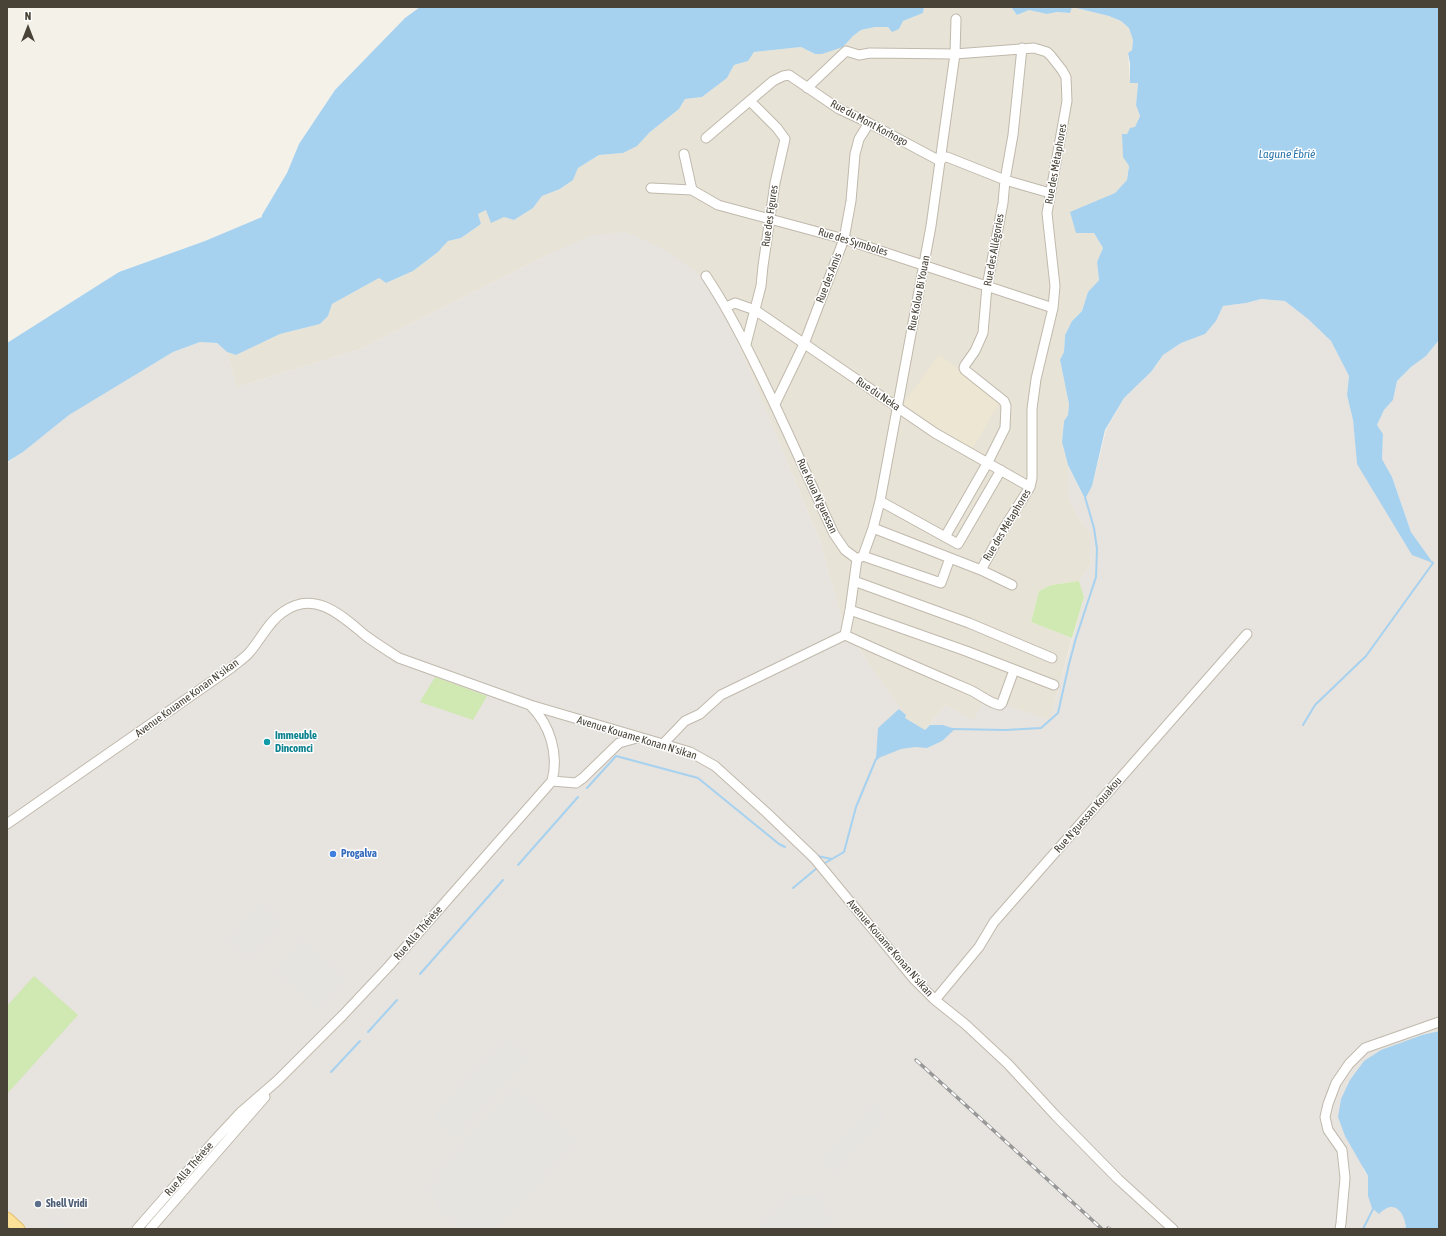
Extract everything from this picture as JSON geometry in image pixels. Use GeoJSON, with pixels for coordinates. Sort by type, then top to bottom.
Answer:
{"type":"FeatureCollection","features":[{"type":"Feature","properties":{"kind":"main road"},"geometry":{"type":"LineString","coordinates":[[7,1218],[19,1229]]}},
{"type":"Feature","properties":{"kind":"street","name":"Rue Kolou Bi Youan"},"geometry":{"type":"LineString","coordinates":[[860,557],[873,528],[880,501],[931,226],[955,54],[956,19]]}},
{"type":"Feature","properties":{"kind":"street","name":"Rue des Allégories"},"geometry":{"type":"LineString","coordinates":[[988,462],[1005,428],[1006,406],[1004,401],[964,368],[975,351],[983,333],[987,286],[1003,203],[1005,180],[1013,135],[1022,48]]}},
{"type":"Feature","properties":{"kind":"street","name":"Rue des Métaphores"},"geometry":{"type":"LineString","coordinates":[[807,88],[846,51],[861,55],[870,53],[955,54],[1034,48],[1047,52],[1066,77],[1067,101],[1047,213],[1055,286],[1053,308],[1036,379],[1032,409],[1032,478],[1030,487],[1004,528],[981,570]]}},
{"type":"Feature","properties":{"kind":"street","name":"Rue du Mont Korhogo"},"geometry":{"type":"LineString","coordinates":[[706,138],[773,81],[789,75],[839,109],[869,123],[940,161],[947,157],[1005,180],[1050,193]]}},
{"type":"Feature","properties":{"kind":"street","name":"Rue des Figures"},"geometry":{"type":"LineString","coordinates":[[746,344],[761,286],[762,266],[775,183],[785,138],[750,101]]}},
{"type":"Feature","properties":{"kind":"street","name":"Rue des Amis"},"geometry":{"type":"LineString","coordinates":[[775,404],[804,344],[844,238],[851,201],[855,154],[859,140],[869,123]]}},
{"type":"Feature","properties":{"kind":"street"},"geometry":{"type":"LineString","coordinates":[[684,154],[692,190]]}},
{"type":"Feature","properties":{"kind":"street","name":"Rue des Symboles"},"geometry":{"type":"LineString","coordinates":[[651,188],[692,190],[718,205],[738,212],[770,218],[844,238],[1053,308]]}},
{"type":"Feature","properties":{"kind":"street","name":"Rue Koua N'guessan"},"geometry":{"type":"LineString","coordinates":[[706,276],[726,307],[746,344],[834,534],[845,550],[860,557]]}},
{"type":"Feature","properties":{"kind":"street","name":"Rue du Neka"},"geometry":{"type":"LineString","coordinates":[[726,307],[738,304],[755,310],[935,433],[1030,487]]}},
{"type":"Feature","properties":{"kind":"street"},"geometry":{"type":"LineString","coordinates":[[945,537],[988,462]]}},
{"type":"Feature","properties":{"kind":"street"},"geometry":{"type":"LineString","coordinates":[[880,501],[956,544],[960,542],[1001,470]]}},
{"type":"Feature","properties":{"kind":"street"},"geometry":{"type":"LineString","coordinates":[[873,528],[981,570],[1012,585]]}},
{"type":"Feature","properties":{"kind":"street"},"geometry":{"type":"LineString","coordinates":[[845,635],[854,581],[860,557],[940,584],[950,558]]}},
{"type":"Feature","properties":{"kind":"street"},"geometry":{"type":"LineString","coordinates":[[854,581],[969,623],[1052,658]]}},
{"type":"Feature","properties":{"kind":"street","name":"Avenue Kouame Konan N'sikan"},"geometry":{"type":"LineString","coordinates":[[7,824],[232,668],[248,655],[272,622],[283,612],[292,607],[305,603],[318,604],[331,608],[383,649],[400,658],[530,705],[638,738],[690,752],[715,766],[814,858],[913,978],[935,1000],[965,1024],[1008,1064],[1056,1116],[1118,1179],[1174,1229]]}},
{"type":"Feature","properties":{"kind":"street"},"geometry":{"type":"LineString","coordinates":[[850,610],[1054,685]]}},
{"type":"Feature","properties":{"kind":"street","name":"Rue N'guessan Kouakou"},"geometry":{"type":"LineString","coordinates":[[935,1000],[979,947],[994,922],[1246,634]]}},
{"type":"Feature","properties":{"kind":"street"},"geometry":{"type":"LineString","coordinates":[[845,635],[1000,705],[1014,670]]}},
{"type":"Feature","properties":{"kind":"street"},"geometry":{"type":"LineString","coordinates":[[663,744],[685,721],[700,714],[721,695],[845,635]]}},
{"type":"Feature","properties":{"kind":"street"},"geometry":{"type":"LineString","coordinates":[[530,705],[539,714],[544,722],[554,750],[554,775],[552,781],[576,783],[619,743],[638,738]]}},
{"type":"Feature","properties":{"kind":"street","name":"Rue Alla Thérèse"},"geometry":{"type":"LineString","coordinates":[[137,1229],[240,1113],[278,1080],[384,972],[552,781]]}},
{"type":"Feature","properties":{"kind":"street"},"geometry":{"type":"LineString","coordinates":[[1340,1229],[1345,1178],[1342,1150],[1328,1130],[1325,1117],[1336,1083],[1349,1064],[1365,1048],[1439,1022]]}},
{"type":"Feature","properties":{"kind":"street","name":"Rue Alla Thérèse"},"geometry":{"type":"LineString","coordinates":[[150,1229],[260,1103],[278,1080]]}},
{"type":"Feature","properties":{"kind":"shaded area"},"geometry":{"type":"Polygon","coordinates":[[[924,7],[1011,7],[1017,15],[1029,10],[1047,14],[1057,12],[1069,13],[1072,7],[1109,16],[1121,21],[1129,28],[1133,40],[1132,50],[1128,53],[1130,82],[1138,83],[1136,105],[1140,116],[1135,127],[1127,134],[1123,134],[1123,156],[1129,166],[1127,180],[1115,193],[1070,213],[1094,233],[1103,248],[1097,262],[1099,280],[1088,292],[1082,311],[1072,321],[1065,335],[1064,353],[1060,360],[1069,404],[1068,415],[1064,421],[1062,442],[1068,465],[1068,497],[1077,516],[1090,533],[1091,565],[1079,581],[1051,585],[1039,591],[1031,622],[1072,638],[1050,721],[984,699],[974,721],[945,705],[925,730],[905,718],[904,714],[868,663],[842,620],[820,541],[724,309],[551,253],[360,349],[237,387],[227,352],[236,355],[280,334],[320,324],[328,316],[332,304],[379,278],[386,283],[413,271],[438,252],[448,241],[461,238],[481,224],[477,214],[486,210],[514,220],[533,208],[542,196],[560,189],[573,180],[578,168],[599,155],[623,153],[636,146],[650,132],[679,109],[685,99],[702,97],[727,78],[734,65],[748,61],[754,52],[801,47],[815,54],[843,47],[861,30],[875,27],[888,27],[892,31],[899,29],[903,21],[923,13],[924,7]]]}},
{"type":"Feature","properties":{"kind":"shaded area"},"geometry":{"type":"Polygon","coordinates":[[[626,232],[670,253],[694,270],[709,286],[724,309],[820,541],[842,620],[868,663],[906,715],[905,718],[925,730],[945,705],[974,720],[984,698],[1050,720],[1084,597],[1079,581],[1091,565],[1090,533],[1077,516],[1068,497],[1068,465],[1084,498],[1092,486],[1106,430],[1124,398],[1151,372],[1163,355],[1181,343],[1205,334],[1216,321],[1223,306],[1246,303],[1261,299],[1285,301],[1308,319],[1331,341],[1349,376],[1347,395],[1353,420],[1357,464],[1426,552],[1411,532],[1392,477],[1382,459],[1383,434],[1377,425],[1384,410],[1393,400],[1397,381],[1411,367],[1426,356],[1439,340],[1439,1031],[1422,1035],[1363,1169],[1368,1176],[1368,1196],[1384,1208],[1393,1207],[1400,1209],[1404,1216],[1406,1229],[7,1229],[7,463],[69,415],[173,352],[200,342],[217,343],[227,352],[237,387],[360,349],[551,253],[592,235],[626,232]]]}},
{"type":"Feature","properties":{"kind":"shaded area"},"geometry":{"type":"Polygon","coordinates":[[[939,355],[1001,400],[972,449],[903,404],[939,355]]]}},
{"type":"Feature","properties":{"kind":"shaded area"},"geometry":{"type":"Polygon","coordinates":[[[262,904],[283,922],[249,959],[228,940],[262,904]]]}},
{"type":"Feature","properties":{"kind":"shaded area"},"geometry":{"type":"Polygon","coordinates":[[[302,940],[347,979],[320,1009],[275,970],[302,940]]]}},
{"type":"Feature","properties":{"kind":"shaded area"},"geometry":{"type":"Polygon","coordinates":[[[506,1037],[528,1058],[456,1137],[433,1116],[506,1037]]]}},
{"type":"Feature","properties":{"kind":"shaded area"},"geometry":{"type":"Polygon","coordinates":[[[515,1087],[576,1141],[497,1229],[462,1229],[434,1204],[437,1200],[427,1191],[439,1178],[436,1174],[515,1087]]]}},
{"type":"Feature","properties":{"kind":"shaded area"},"geometry":{"type":"Polygon","coordinates":[[[874,1104],[886,1114],[834,1173],[821,1162],[874,1104]]]}},
{"type":"Feature","properties":{"kind":"shaded area"},"geometry":{"type":"Polygon","coordinates":[[[790,1195],[821,1195],[826,1206],[805,1229],[757,1229],[787,1197],[790,1195]]]}},
{"type":"Feature","properties":{"kind":"shaded area"},"geometry":{"type":"Polygon","coordinates":[[[825,1212],[833,1220],[825,1229],[809,1229],[825,1212]]]}},
{"type":"Feature","properties":{"kind":"shaded area"},"geometry":{"type":"Polygon","coordinates":[[[55,1216],[69,1229],[52,1229],[47,1225],[55,1216]]]}},
{"type":"Feature","properties":{"kind":"green space"},"geometry":{"type":"Polygon","coordinates":[[[1079,581],[1084,597],[1072,638],[1031,622],[1039,591],[1051,585],[1079,581]]]}},
{"type":"Feature","properties":{"kind":"green space"},"geometry":{"type":"Polygon","coordinates":[[[435,677],[487,696],[473,720],[420,702],[435,677]]]}},
{"type":"Feature","properties":{"kind":"green space"},"geometry":{"type":"Polygon","coordinates":[[[34,976],[78,1015],[7,1094],[7,1006],[34,976]]]}},
{"type":"Feature","properties":{"kind":"water"},"geometry":{"type":"Polygon","coordinates":[[[420,7],[924,7],[923,13],[903,21],[899,29],[892,32],[888,27],[875,27],[861,30],[843,47],[822,54],[815,54],[801,47],[754,52],[748,61],[734,65],[727,78],[702,97],[685,99],[679,109],[650,132],[637,146],[623,153],[599,155],[578,168],[573,180],[560,189],[542,196],[533,208],[514,220],[504,217],[491,223],[486,210],[478,214],[481,224],[461,238],[448,241],[438,252],[413,271],[386,283],[379,278],[332,304],[328,316],[320,324],[280,334],[236,355],[227,352],[217,343],[200,342],[173,352],[69,415],[23,452],[7,462],[7,343],[119,272],[205,241],[262,217],[287,173],[299,144],[335,90],[405,18],[420,7]]]}},
{"type":"Feature","properties":{"kind":"water"},"geometry":{"type":"Polygon","coordinates":[[[1011,7],[1072,7],[1070,13],[1057,12],[1047,14],[1029,10],[1017,15],[1011,7]]]}},
{"type":"Feature","properties":{"kind":"water","name":"Lagune Ébrié"},"geometry":{"type":"Polygon","coordinates":[[[1072,7],[1439,7],[1439,340],[1426,356],[1411,367],[1397,381],[1393,400],[1384,410],[1377,425],[1383,434],[1382,459],[1392,477],[1411,532],[1433,563],[1412,555],[1357,464],[1353,420],[1347,395],[1349,376],[1331,341],[1308,319],[1285,301],[1261,299],[1246,303],[1223,306],[1216,321],[1205,334],[1181,343],[1163,355],[1151,372],[1124,398],[1105,430],[1092,486],[1085,499],[1068,465],[1062,442],[1064,421],[1068,415],[1069,404],[1060,360],[1064,352],[1065,335],[1072,321],[1082,311],[1088,292],[1099,280],[1097,262],[1103,248],[1094,233],[1076,233],[1070,212],[1115,193],[1127,180],[1129,166],[1123,157],[1122,134],[1127,134],[1130,128],[1135,127],[1140,116],[1136,105],[1138,83],[1130,83],[1130,63],[1128,53],[1132,50],[1133,40],[1129,28],[1121,21],[1109,16],[1072,7]]]}},
{"type":"Feature","properties":{"kind":"water"},"geometry":{"type":"Polygon","coordinates":[[[899,709],[906,715],[905,718],[925,730],[930,725],[943,725],[955,729],[942,741],[927,748],[915,747],[901,749],[876,759],[878,728],[899,709]]]}},
{"type":"Feature","properties":{"kind":"water"},"geometry":{"type":"Polygon","coordinates":[[[1439,1031],[1439,1229],[1406,1229],[1403,1217],[1398,1209],[1389,1207],[1384,1209],[1379,1214],[1372,1208],[1368,1196],[1368,1176],[1345,1136],[1338,1117],[1341,1099],[1350,1080],[1364,1061],[1381,1050],[1422,1035],[1439,1031]]]}},
{"type":"Feature","properties":{"kind":"waterway"},"geometry":{"type":"LineString","coordinates":[[953,729],[1005,730],[1041,728],[1058,713],[1076,638],[1096,577],[1097,549],[1094,528],[1085,497]]}},
{"type":"Feature","properties":{"kind":"waterway"},"geometry":{"type":"LineString","coordinates":[[1303,725],[1315,705],[1366,656],[1433,563],[1432,562]]}},
{"type":"Feature","properties":{"kind":"waterway"},"geometry":{"type":"LineString","coordinates":[[587,788],[616,756],[698,778],[779,844],[785,847]]}},
{"type":"Feature","properties":{"kind":"waterway"},"geometry":{"type":"LineString","coordinates":[[825,863],[844,852],[856,807],[876,759],[878,758]]}},
{"type":"Feature","properties":{"kind":"waterway"},"geometry":{"type":"LineString","coordinates":[[518,865],[578,797]]}},
{"type":"Feature","properties":{"kind":"waterway"},"geometry":{"type":"LineString","coordinates":[[817,856],[832,859]]}},
{"type":"Feature","properties":{"kind":"waterway"},"geometry":{"type":"LineString","coordinates":[[793,888],[817,868]]}},
{"type":"Feature","properties":{"kind":"waterway"},"geometry":{"type":"LineString","coordinates":[[420,974],[503,880]]}},
{"type":"Feature","properties":{"kind":"waterway"},"geometry":{"type":"LineString","coordinates":[[368,1032],[397,1000]]}},
{"type":"Feature","properties":{"kind":"waterway"},"geometry":{"type":"LineString","coordinates":[[331,1072],[360,1041]]}},
{"type":"Feature","properties":{"kind":"waterway"},"geometry":{"type":"LineString","coordinates":[[1363,1229],[1374,1207]]}},
{"type":"Feature","properties":{"kind":"railway"},"geometry":{"type":"LineString","coordinates":[[916,1060],[1102,1229]]}},
{"type":"Feature","properties":{"kind":"place","name":"Immeuble Dincomci"},"geometry":{"type":"Point","coordinates":[267,742]}},
{"type":"Feature","properties":{"kind":"place","name":"Progalva"},"geometry":{"type":"Point","coordinates":[333,854]}},
{"type":"Feature","properties":{"kind":"place","name":"Shell Vridi"},"geometry":{"type":"Point","coordinates":[38,1204]}}]}
